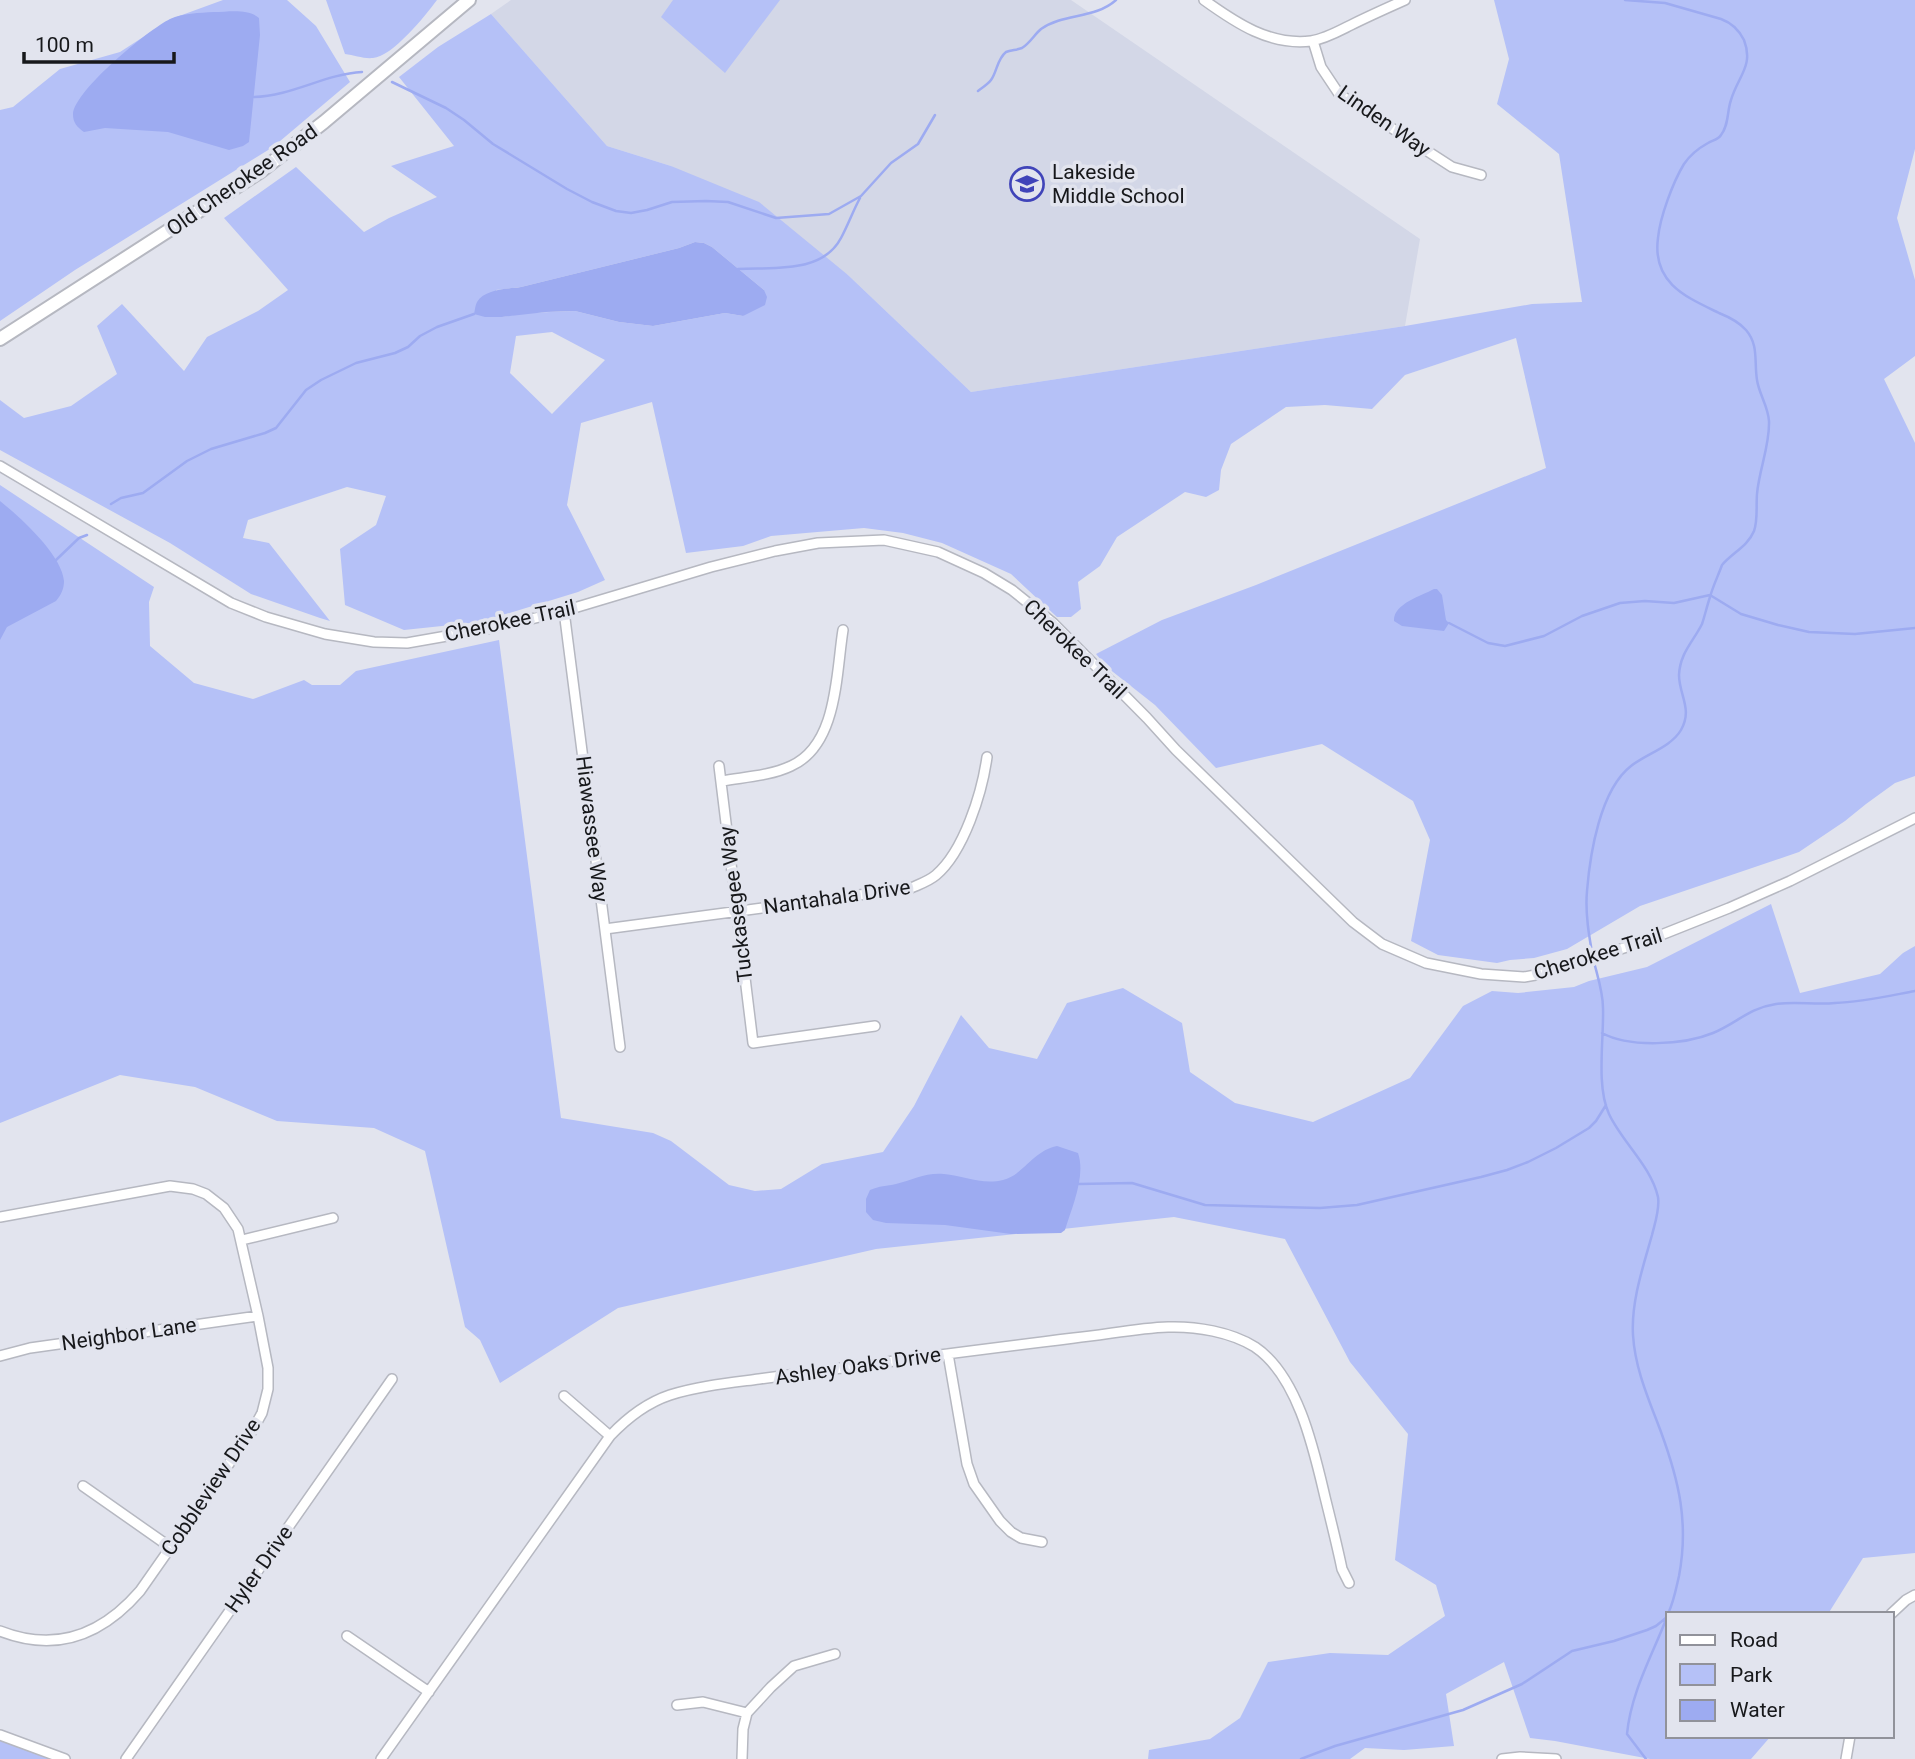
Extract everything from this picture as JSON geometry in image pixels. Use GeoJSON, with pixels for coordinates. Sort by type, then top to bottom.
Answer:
{"type":"FeatureCollection","features":[{"type":"Feature","properties":{"kind":"street","name":"Old Cherokee Road"},"geometry":{"type":"LineString","coordinates":[[0,339],[261,171],[324,122],[469,0]]}},
{"type":"Feature","properties":{"kind":"street"},"geometry":{"type":"LineString","coordinates":[[1204,0],[1228,17],[1267,37],[1312,41],[1405,0]]}},
{"type":"Feature","properties":{"kind":"street","name":"Linden Way"},"geometry":{"type":"LineString","coordinates":[[1312,41],[1321,67],[1339,94],[1452,167],[1481,176]]}},
{"type":"Feature","properties":{"kind":"street","name":"Cherokee Trail"},"geometry":{"type":"LineString","coordinates":[[0,466],[231,604],[325,634],[374,642],[407,643],[498,627],[564,611],[724,563],[818,543],[884,540],[938,552],[984,573],[1012,590],[1052,623],[1176,750],[1353,922],[1382,944],[1426,963],[1481,974],[1524,977],[1624,949],[1790,881],[1915,818]]}},
{"type":"Feature","properties":{"kind":"street","name":"Hiawassee Way"},"geometry":{"type":"LineString","coordinates":[[564,611],[620,1047]]}},
{"type":"Feature","properties":{"kind":"street"},"geometry":{"type":"LineString","coordinates":[[722,781],[778,771],[798,762],[811,751],[825,729],[830,711],[843,630]]}},
{"type":"Feature","properties":{"kind":"street","name":"Nantahala Drive"},"geometry":{"type":"LineString","coordinates":[[605,929],[911,888],[933,878],[944,868],[963,836],[983,783],[988,757]]}},
{"type":"Feature","properties":{"kind":"street","name":"Tuckasegee Way"},"geometry":{"type":"LineString","coordinates":[[719,766],[753,1043],[875,1026]]}},
{"type":"Feature","properties":{"kind":"street","name":"Cobbleview Drive"},"geometry":{"type":"LineString","coordinates":[[0,1217],[170,1186],[193,1189],[215,1200],[233,1219],[242,1240],[268,1377],[266,1401],[252,1432],[140,1591],[125,1608],[108,1622],[87,1633],[60,1640],[26,1639],[0,1631]]}},
{"type":"Feature","properties":{"kind":"street"},"geometry":{"type":"LineString","coordinates":[[242,1240],[333,1218]]}},
{"type":"Feature","properties":{"kind":"street","name":"Neighbor Lane"},"geometry":{"type":"LineString","coordinates":[[0,1356],[30,1348],[258,1316]]}},
{"type":"Feature","properties":{"kind":"street","name":"Ashley Oaks Drive"},"geometry":{"type":"LineString","coordinates":[[381,1759],[610,1436],[623,1422],[656,1400],[719,1385],[948,1353],[1167,1327],[1213,1331],[1252,1346],[1262,1353],[1279,1371],[1288,1386],[1317,1456],[1342,1569],[1349,1583]]}},
{"type":"Feature","properties":{"kind":"street"},"geometry":{"type":"LineString","coordinates":[[948,1353],[967,1464],[974,1484],[1011,1532],[1021,1538],[1042,1542]]}},
{"type":"Feature","properties":{"kind":"street","name":"Hyler Drive"},"geometry":{"type":"LineString","coordinates":[[126,1759],[392,1379]]}},
{"type":"Feature","properties":{"kind":"street"},"geometry":{"type":"LineString","coordinates":[[564,1396],[610,1436]]}},
{"type":"Feature","properties":{"kind":"street"},"geometry":{"type":"LineString","coordinates":[[83,1486],[170,1548]]}},
{"type":"Feature","properties":{"kind":"street"},"geometry":{"type":"LineString","coordinates":[[1893,1612],[1915,1595]]}},
{"type":"Feature","properties":{"kind":"street"},"geometry":{"type":"LineString","coordinates":[[347,1636],[429,1692]]}},
{"type":"Feature","properties":{"kind":"street"},"geometry":{"type":"LineString","coordinates":[[742,1759],[743,1729],[747,1713],[794,1666],[835,1654]]}},
{"type":"Feature","properties":{"kind":"street"},"geometry":{"type":"LineString","coordinates":[[677,1705],[703,1702],[747,1713]]}},
{"type":"Feature","properties":{"kind":"street"},"geometry":{"type":"LineString","coordinates":[[0,1735],[65,1759]]}},
{"type":"Feature","properties":{"kind":"street"},"geometry":{"type":"LineString","coordinates":[[1846,1759],[1850,1738]]}},
{"type":"Feature","properties":{"kind":"street"},"geometry":{"type":"LineString","coordinates":[[1502,1759],[1556,1759]]}},
{"type":"Feature","properties":{"kind":"shaded area","name":"Lakeside Middle School"},"geometry":{"type":"Polygon","coordinates":[[[511,0],[1071,0],[1420,239],[1405,326],[971,392],[848,275],[671,166],[607,146],[491,14],[511,0]]]}},
{"type":"Feature","properties":{"kind":"green space"},"geometry":{"type":"Polygon","coordinates":[[[223,0],[287,0],[316,26],[350,82],[273,147],[75,270],[0,321],[0,110],[13,107],[60,69],[120,52],[171,19],[223,0]]]}},
{"type":"Feature","properties":{"kind":"green space"},"geometry":{"type":"Polygon","coordinates":[[[326,0],[437,0],[399,43],[381,56],[370,58],[345,54],[326,0]]]}},
{"type":"Feature","properties":{"kind":"green space"},"geometry":{"type":"Polygon","coordinates":[[[673,0],[780,0],[725,73],[661,17],[673,0]]]}},
{"type":"Feature","properties":{"kind":"green space"},"geometry":{"type":"Polygon","coordinates":[[[1494,0],[1915,0],[1915,149],[1897,218],[1915,280],[1915,356],[1884,379],[1915,443],[1915,776],[1895,783],[1799,852],[1640,906],[1567,949],[1534,958],[1497,963],[1438,955],[1411,941],[1430,840],[1413,801],[1322,744],[1216,768],[1155,705],[1108,668],[1096,654],[1162,620],[1546,468],[1516,338],[1405,375],[1372,409],[1325,405],[1286,407],[1231,444],[1221,470],[1219,490],[1206,497],[1185,492],[1117,537],[1100,566],[1078,582],[1081,609],[1071,617],[1057,617],[1011,574],[942,543],[903,533],[864,528],[771,536],[743,546],[686,553],[652,402],[581,423],[567,505],[605,580],[578,592],[480,622],[404,630],[345,605],[340,549],[376,525],[386,496],[347,487],[248,520],[243,538],[269,543],[330,621],[251,594],[170,543],[0,450],[0,400],[24,418],[71,406],[117,374],[97,326],[122,304],[184,371],[207,337],[258,311],[288,290],[224,218],[296,167],[364,232],[437,197],[391,166],[454,146],[399,77],[438,47],[491,14],[607,146],[671,166],[759,202],[848,275],[971,392],[1532,304],[1582,302],[1559,154],[1497,104],[1509,59],[1494,0]],[[695,242],[521,287],[496,290],[502,317],[575,311],[619,322],[653,326],[725,313],[743,316],[764,290],[712,247],[695,242]],[[552,332],[516,336],[510,373],[552,414],[605,360],[552,332]]]}},
{"type":"Feature","properties":{"kind":"green space"},"geometry":{"type":"Polygon","coordinates":[[[0,485],[154,587],[149,602],[150,646],[194,683],[253,699],[304,680],[312,685],[340,685],[356,671],[499,640],[561,1118],[653,1133],[671,1141],[729,1185],[755,1191],[781,1189],[822,1164],[883,1152],[914,1106],[961,1015],[989,1048],[1037,1059],[1067,1003],[1123,988],[1182,1023],[1190,1072],[1235,1103],[1313,1122],[1410,1078],[1463,1006],[1492,991],[1518,993],[1574,987],[1647,967],[1771,904],[1800,993],[1880,974],[1915,946],[1915,1553],[1863,1558],[1829,1612],[1666,1612],[1666,1738],[1769,1738],[1751,1759],[1650,1759],[1530,1738],[1504,1662],[1446,1694],[1454,1746],[1404,1750],[1365,1748],[1350,1759],[1148,1759],[1149,1750],[1210,1739],[1240,1718],[1268,1662],[1330,1653],[1388,1655],[1445,1616],[1436,1585],[1395,1560],[1408,1434],[1350,1362],[1285,1239],[1174,1217],[876,1249],[618,1308],[500,1383],[480,1340],[465,1327],[425,1151],[374,1128],[277,1121],[195,1087],[120,1075],[0,1123],[0,485]]]}},
{"type":"Feature","properties":{"kind":"green space"},"geometry":{"type":"Polygon","coordinates":[[[0,1735],[65,1759],[0,1759],[0,1735]]]}},
{"type":"Feature","properties":{"kind":"water"},"geometry":{"type":"Polygon","coordinates":[[[244,12],[259,18],[260,35],[249,142],[229,150],[168,132],[105,128],[84,132],[77,126],[73,114],[86,91],[146,35],[170,19],[186,14],[244,12]]]}},
{"type":"Feature","properties":{"kind":"water"},"geometry":{"type":"Polygon","coordinates":[[[695,242],[712,247],[764,290],[767,297],[765,305],[743,316],[725,313],[653,326],[619,322],[575,311],[502,317],[474,314],[477,302],[491,292],[521,287],[695,242]]]}},
{"type":"Feature","properties":{"kind":"water"},"geometry":{"type":"Polygon","coordinates":[[[0,501],[29,526],[48,548],[64,581],[62,592],[56,601],[7,627],[0,640],[0,501]]]}},
{"type":"Feature","properties":{"kind":"water"},"geometry":{"type":"Polygon","coordinates":[[[1434,589],[1442,595],[1446,620],[1449,623],[1444,631],[1402,626],[1394,621],[1403,605],[1434,589]]]}},
{"type":"Feature","properties":{"kind":"water"},"geometry":{"type":"Polygon","coordinates":[[[1057,1146],[1078,1153],[1080,1162],[1077,1192],[1065,1230],[1061,1233],[1011,1234],[945,1225],[886,1223],[873,1220],[866,1212],[866,1199],[870,1190],[938,1174],[980,1181],[1003,1180],[1016,1174],[1042,1152],[1057,1146]]]}},
{"type":"Feature","properties":{"kind":"waterway"},"geometry":{"type":"LineString","coordinates":[[978,91],[991,80],[1006,52],[1022,48],[1050,24],[1099,10],[1116,0]]}},
{"type":"Feature","properties":{"kind":"waterway"},"geometry":{"type":"LineString","coordinates":[[1625,0],[1665,3],[1721,19],[1735,27],[1744,40],[1747,49],[1746,64],[1731,100],[1724,131],[1692,155],[1680,171],[1661,220],[1658,253],[1660,266],[1674,286],[1695,301],[1737,322],[1750,336],[1758,385],[1769,421],[1758,485],[1754,531],[1748,541],[1722,565],[1702,624],[1680,667],[1679,675],[1686,709],[1681,730],[1665,746],[1631,766],[1611,790],[1594,842],[1587,891],[1589,933],[1603,1002],[1602,1076],[1605,1103],[1615,1124],[1643,1164],[1658,1197],[1657,1216],[1636,1297],[1633,1335],[1640,1372],[1667,1450],[1680,1502],[1682,1557],[1669,1612]]}},
{"type":"Feature","properties":{"kind":"waterway"},"geometry":{"type":"LineString","coordinates":[[254,97],[282,93],[362,72]]}},
{"type":"Feature","properties":{"kind":"waterway"},"geometry":{"type":"LineString","coordinates":[[392,82],[446,108],[493,144],[567,189],[592,202],[616,211],[631,213],[672,202],[706,201],[728,202],[776,218],[829,214],[861,196],[891,163],[918,144],[935,115]]}},
{"type":"Feature","properties":{"kind":"waterway"},"geometry":{"type":"LineString","coordinates":[[738,269],[781,268],[822,258],[833,250],[841,238],[860,198]]}},
{"type":"Feature","properties":{"kind":"waterway"},"geometry":{"type":"LineString","coordinates":[[111,504],[121,498],[143,493],[187,461],[211,449],[276,428],[306,390],[321,380],[356,363],[395,353],[437,327],[474,314]]}},
{"type":"Feature","properties":{"kind":"waterway"},"geometry":{"type":"LineString","coordinates":[[56,560],[79,538],[87,535]]}},
{"type":"Feature","properties":{"kind":"waterway"},"geometry":{"type":"LineString","coordinates":[[1449,623],[1488,643],[1505,646],[1544,636],[1582,616],[1620,603],[1674,603],[1710,595],[1741,614],[1809,632],[1855,634],[1915,628]]}},
{"type":"Feature","properties":{"kind":"waterway"},"geometry":{"type":"LineString","coordinates":[[1602,1033],[1613,1038],[1641,1043],[1687,1040],[1713,1033],[1767,1006],[1875,999],[1915,991]]}},
{"type":"Feature","properties":{"kind":"waterway"},"geometry":{"type":"LineString","coordinates":[[1079,1184],[1132,1183],[1205,1205],[1320,1208],[1357,1205],[1481,1177],[1528,1162],[1589,1128],[1606,1105]]}},
{"type":"Feature","properties":{"kind":"waterway"},"geometry":{"type":"LineString","coordinates":[[1301,1759],[1335,1746],[1463,1710],[1522,1684],[1572,1651],[1647,1630],[1666,1618]]}},
{"type":"Feature","properties":{"kind":"waterway"},"geometry":{"type":"LineString","coordinates":[[1646,1759],[1627,1734],[1629,1719],[1637,1689],[1666,1619]]}},
{"type":"Feature","properties":{"kind":"place","name":"Lakeside Middle School"},"geometry":{"type":"Point","coordinates":[1027,184]}}]}
